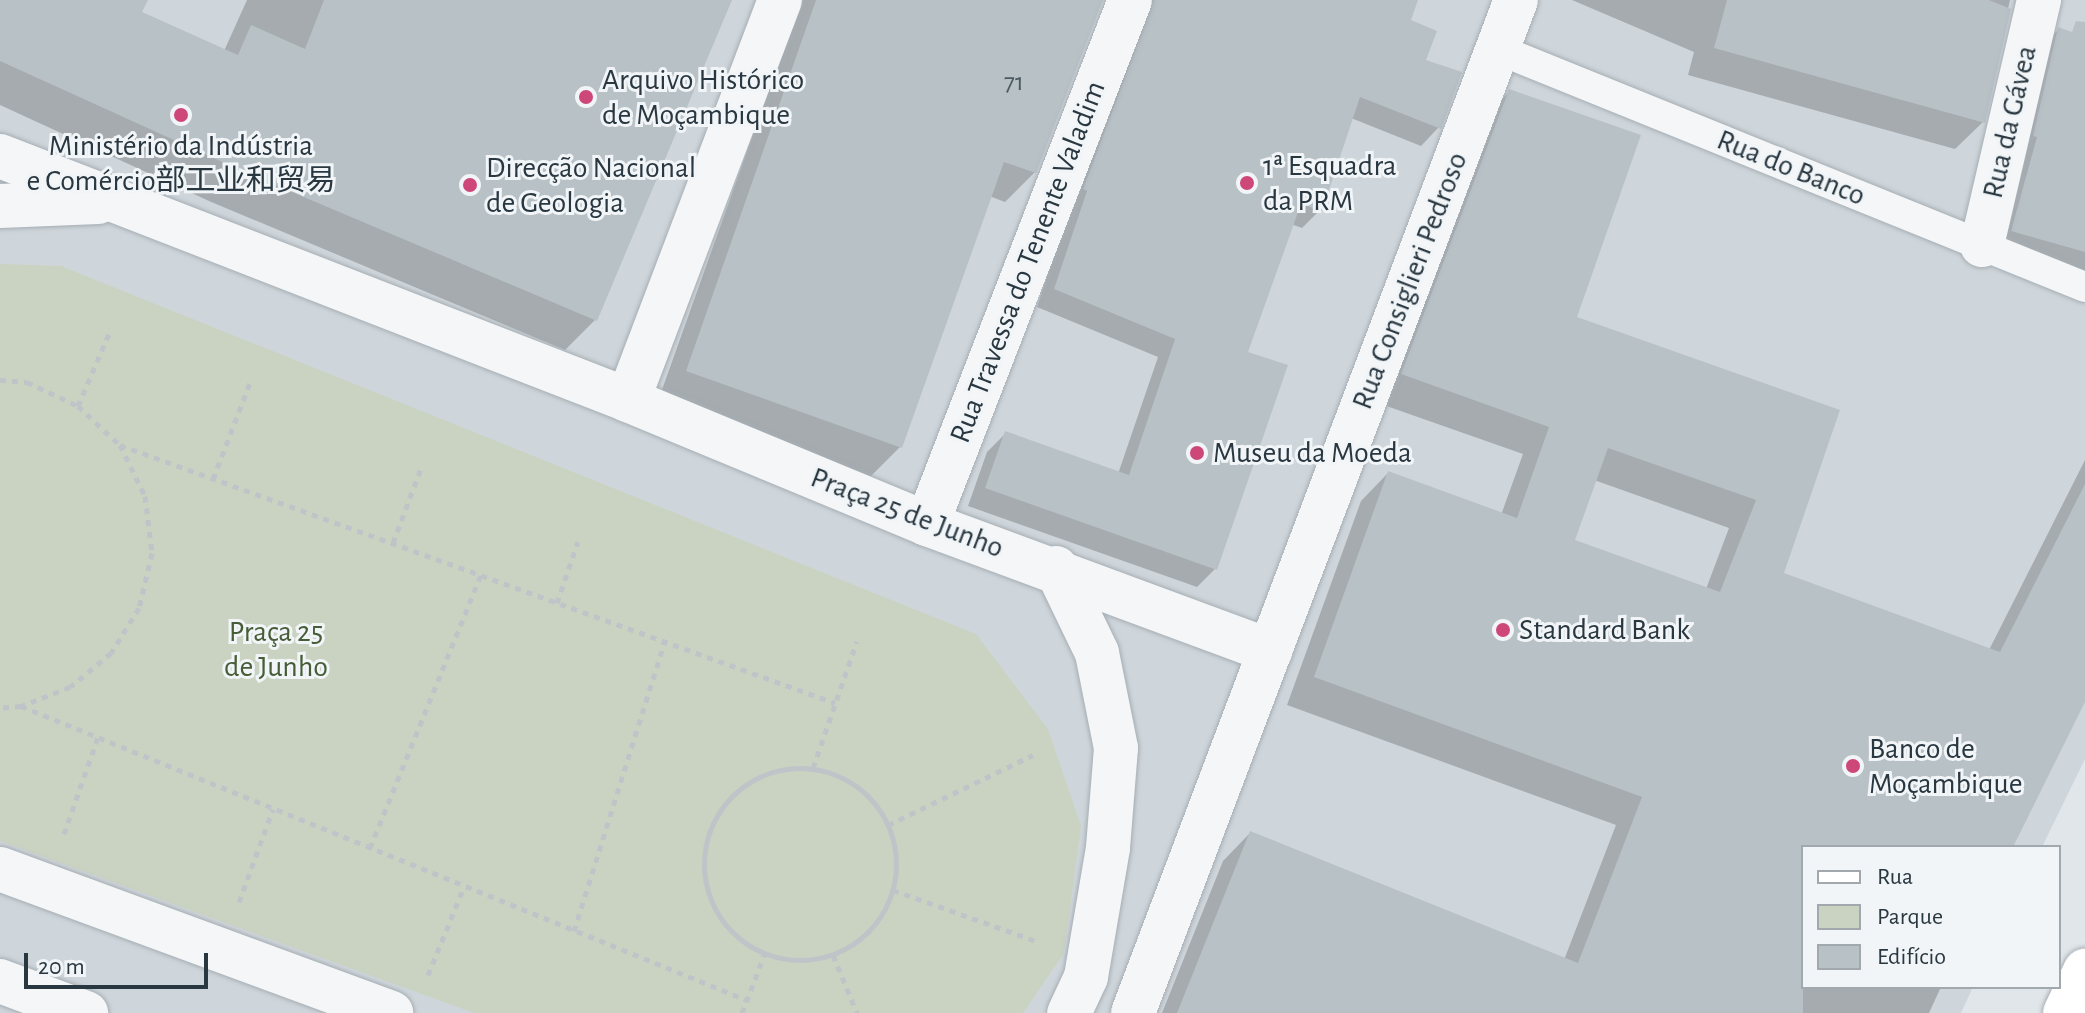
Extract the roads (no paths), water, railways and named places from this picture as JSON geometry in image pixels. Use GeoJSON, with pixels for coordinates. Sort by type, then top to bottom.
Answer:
{"type":"FeatureCollection","features":[{"type":"Feature","properties":{"kind":"main road"},"geometry":{"type":"LineString","coordinates":[[2065,1013],[2085,971]]}},
{"type":"Feature","properties":{"kind":"street"},"geometry":{"type":"LineString","coordinates":[[628,400],[780,0]]}},
{"type":"Feature","properties":{"kind":"street","name":"Rua Travessa do Tenente Valadim"},"geometry":{"type":"LineString","coordinates":[[927,524],[1130,0]]}},
{"type":"Feature","properties":{"kind":"street","name":"Rua Consiglieri Pedroso"},"geometry":{"type":"LineString","coordinates":[[1270,651],[1516,0]]}},
{"type":"Feature","properties":{"kind":"street","name":"Rua da Gávea"},"geometry":{"type":"LineString","coordinates":[[1982,245],[2039,0]]}},
{"type":"Feature","properties":{"kind":"street","name":"Praça 25 de Junho"},"geometry":{"type":"LineString","coordinates":[[0,156],[628,400],[927,524],[1056,568],[1270,651]]}},
{"type":"Feature","properties":{"kind":"street"},"geometry":{"type":"LineString","coordinates":[[0,206],[117,201]]}},
{"type":"Feature","properties":{"kind":"street"},"geometry":{"type":"LineString","coordinates":[[1056,568],[1097,653],[1116,748],[1108,848],[1088,962],[1069,1013]]}},
{"type":"Feature","properties":{"kind":"street"},"geometry":{"type":"LineString","coordinates":[[1133,1013],[1270,651]]}},
{"type":"Feature","properties":{"kind":"street"},"geometry":{"type":"LineString","coordinates":[[0,869],[387,1012]]}},
{"type":"Feature","properties":{"kind":"street"},"geometry":{"type":"LineString","coordinates":[[0,981],[86,1013]]}},
{"type":"Feature","properties":{"kind":"lane","name":"Rua do Banco"},"geometry":{"type":"LineString","coordinates":[[1497,49],[2085,287]]}},
{"type":"Feature","properties":{"kind":"place","name":"Arquivo Histórico de Moçambique"},"geometry":{"type":"Point","coordinates":[586,97]}},
{"type":"Feature","properties":{"kind":"place","name":"Ministério da Indústria e Comércio部工业和贸易"},"geometry":{"type":"Point","coordinates":[181,115]}},
{"type":"Feature","properties":{"kind":"place","name":"1ª Esquadra da PRM"},"geometry":{"type":"Point","coordinates":[1247,183]}},
{"type":"Feature","properties":{"kind":"place","name":"Direcção Nacional de Geologia"},"geometry":{"type":"Point","coordinates":[470,185]}},
{"type":"Feature","properties":{"kind":"place","name":"Museu da Moeda"},"geometry":{"type":"Point","coordinates":[1197,453]}},
{"type":"Feature","properties":{"kind":"place","name":"Standard Bank"},"geometry":{"type":"Point","coordinates":[1503,630]}},
{"type":"Feature","properties":{"kind":"place","name":"Banco de Moçambique"},"geometry":{"type":"Point","coordinates":[1853,766]}}]}
